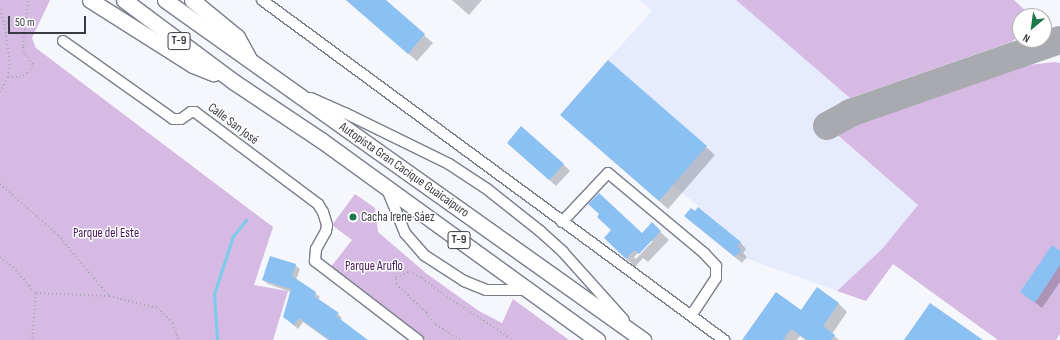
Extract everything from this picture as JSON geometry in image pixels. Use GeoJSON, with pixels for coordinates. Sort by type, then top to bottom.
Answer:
{"type":"FeatureCollection","features":[{"type":"Feature","properties":{"kind":"highway"},"geometry":{"type":"LineString","coordinates":[[90,0],[193,65],[234,82]]}},
{"type":"Feature","properties":{"kind":"highway","name":"Autopista Gran Cacique Guaicaipuro"},"geometry":{"type":"LineString","coordinates":[[124,0],[234,82],[321,140],[597,340]]}},
{"type":"Feature","properties":{"kind":"highway","name":"Autopista Gran Cacique Guaicaipuro"},"geometry":{"type":"LineString","coordinates":[[166,0],[643,340]]}},
{"type":"Feature","properties":{"kind":"highway"},"geometry":{"type":"LineString","coordinates":[[192,0],[237,37],[250,61]]}},
{"type":"Feature","properties":{"kind":"street"},"geometry":{"type":"LineString","coordinates":[[262,0],[724,340]]}},
{"type":"Feature","properties":{"kind":"street","name":"Calle San José"},"geometry":{"type":"LineString","coordinates":[[63,41],[173,119],[181,119],[191,112],[195,112],[318,204],[324,212],[327,225],[326,231],[316,249],[315,261],[418,340]]}},
{"type":"Feature","properties":{"kind":"street"},"geometry":{"type":"LineString","coordinates":[[266,72],[312,99],[345,113],[449,164],[487,189],[540,231],[562,252],[643,340]]}},
{"type":"Feature","properties":{"kind":"street"},"geometry":{"type":"LineString","coordinates":[[562,222],[608,173],[704,253],[716,266],[716,278],[691,316]]}},
{"type":"Feature","properties":{"kind":"street"},"geometry":{"type":"LineString","coordinates":[[387,187],[405,233],[424,255],[464,282],[486,290],[529,290]]}},
{"type":"Feature","properties":{"kind":"path"},"geometry":{"type":"LineString","coordinates":[[8,77],[19,77],[28,73],[33,64],[24,52],[23,46],[28,0]]}},
{"type":"Feature","properties":{"kind":"path"},"geometry":{"type":"LineString","coordinates":[[0,9],[5,28],[10,64],[8,77],[0,92]]}},
{"type":"Feature","properties":{"kind":"path"},"geometry":{"type":"LineString","coordinates":[[0,184],[58,235],[110,296]]}},
{"type":"Feature","properties":{"kind":"path"},"geometry":{"type":"LineString","coordinates":[[0,257],[12,267],[36,293],[110,296],[158,308],[173,323],[179,340]]}},
{"type":"Feature","properties":{"kind":"path"},"geometry":{"type":"LineString","coordinates":[[460,340],[434,323],[426,312],[396,284],[396,277],[409,272],[422,278],[440,292],[513,340]]}},
{"type":"Feature","properties":{"kind":"path"},"geometry":{"type":"LineString","coordinates":[[32,340],[36,293]]}},
{"type":"Feature","properties":{"kind":"shaded area"},"geometry":{"type":"Polygon","coordinates":[[[639,0],[736,0],[850,98],[850,113],[827,127],[918,205],[882,249],[837,291],[737,255],[741,250],[737,246],[740,241],[673,185],[707,146],[608,60],[652,11],[639,0]]]}},
{"type":"Feature","properties":{"kind":"green space","name":"Parque del Este"},"geometry":{"type":"Polygon","coordinates":[[[0,0],[50,0],[32,38],[36,48],[273,227],[254,285],[288,291],[273,340],[0,340],[0,0]]]}},
{"type":"Feature","properties":{"kind":"green space"},"geometry":{"type":"Polygon","coordinates":[[[736,0],[1014,0],[1023,8],[1012,8],[1011,42],[850,98],[736,0]]]}},
{"type":"Feature","properties":{"kind":"green space"},"geometry":{"type":"Polygon","coordinates":[[[1055,62],[1060,63],[1060,334],[1056,340],[998,340],[893,264],[866,301],[837,291],[882,249],[918,205],[834,132],[1028,65],[1055,62]]]}},
{"type":"Feature","properties":{"kind":"green space","name":"Parque Aruflo"},"geometry":{"type":"Polygon","coordinates":[[[355,194],[375,208],[378,232],[427,274],[479,311],[502,323],[513,299],[569,340],[426,340],[330,268],[352,240],[332,225],[355,194]]]}},
{"type":"Feature","properties":{"kind":"building"},"geometry":{"type":"Polygon","coordinates":[[[346,0],[386,0],[425,34],[408,54],[346,0]]]}},
{"type":"Feature","properties":{"kind":"building"},"geometry":{"type":"Polygon","coordinates":[[[608,60],[707,146],[659,201],[560,115],[608,60]]]}},
{"type":"Feature","properties":{"kind":"building"},"geometry":{"type":"Polygon","coordinates":[[[521,126],[564,164],[549,180],[507,143],[521,126]]]}},
{"type":"Feature","properties":{"kind":"building"},"geometry":{"type":"Polygon","coordinates":[[[599,193],[642,233],[652,222],[661,231],[639,254],[634,250],[626,259],[604,238],[611,230],[597,217],[599,214],[588,204],[599,193]]]}},
{"type":"Feature","properties":{"kind":"building"},"geometry":{"type":"Polygon","coordinates":[[[698,207],[741,242],[737,246],[741,250],[735,257],[684,216],[691,208],[695,211],[698,207]]]}},
{"type":"Feature","properties":{"kind":"building"},"geometry":{"type":"Polygon","coordinates":[[[1052,245],[1060,251],[1060,265],[1035,303],[1020,292],[1052,245]]]}},
{"type":"Feature","properties":{"kind":"building"},"geometry":{"type":"Polygon","coordinates":[[[270,256],[296,264],[292,276],[316,292],[314,296],[339,313],[336,316],[368,340],[330,340],[299,318],[294,325],[283,317],[291,289],[262,280],[270,256]]]}},
{"type":"Feature","properties":{"kind":"building"},"geometry":{"type":"Polygon","coordinates":[[[817,287],[839,303],[823,326],[835,335],[831,340],[807,340],[791,329],[783,340],[742,340],[776,292],[801,310],[817,287]]]}},
{"type":"Feature","properties":{"kind":"building"},"geometry":{"type":"Polygon","coordinates":[[[930,303],[983,340],[904,340],[930,303]]]}},
{"type":"Feature","properties":{"kind":"waterway"},"geometry":{"type":"LineString","coordinates":[[217,340],[214,294],[233,236],[246,220]]}},
{"type":"Feature","properties":{"kind":"taxiway"},"geometry":{"type":"LineString","coordinates":[[827,126],[850,113],[1060,40]]}},
{"type":"Feature","properties":{"kind":"place","name":"Cacha Irene Sáez"},"geometry":{"type":"Point","coordinates":[353,217]}}]}
